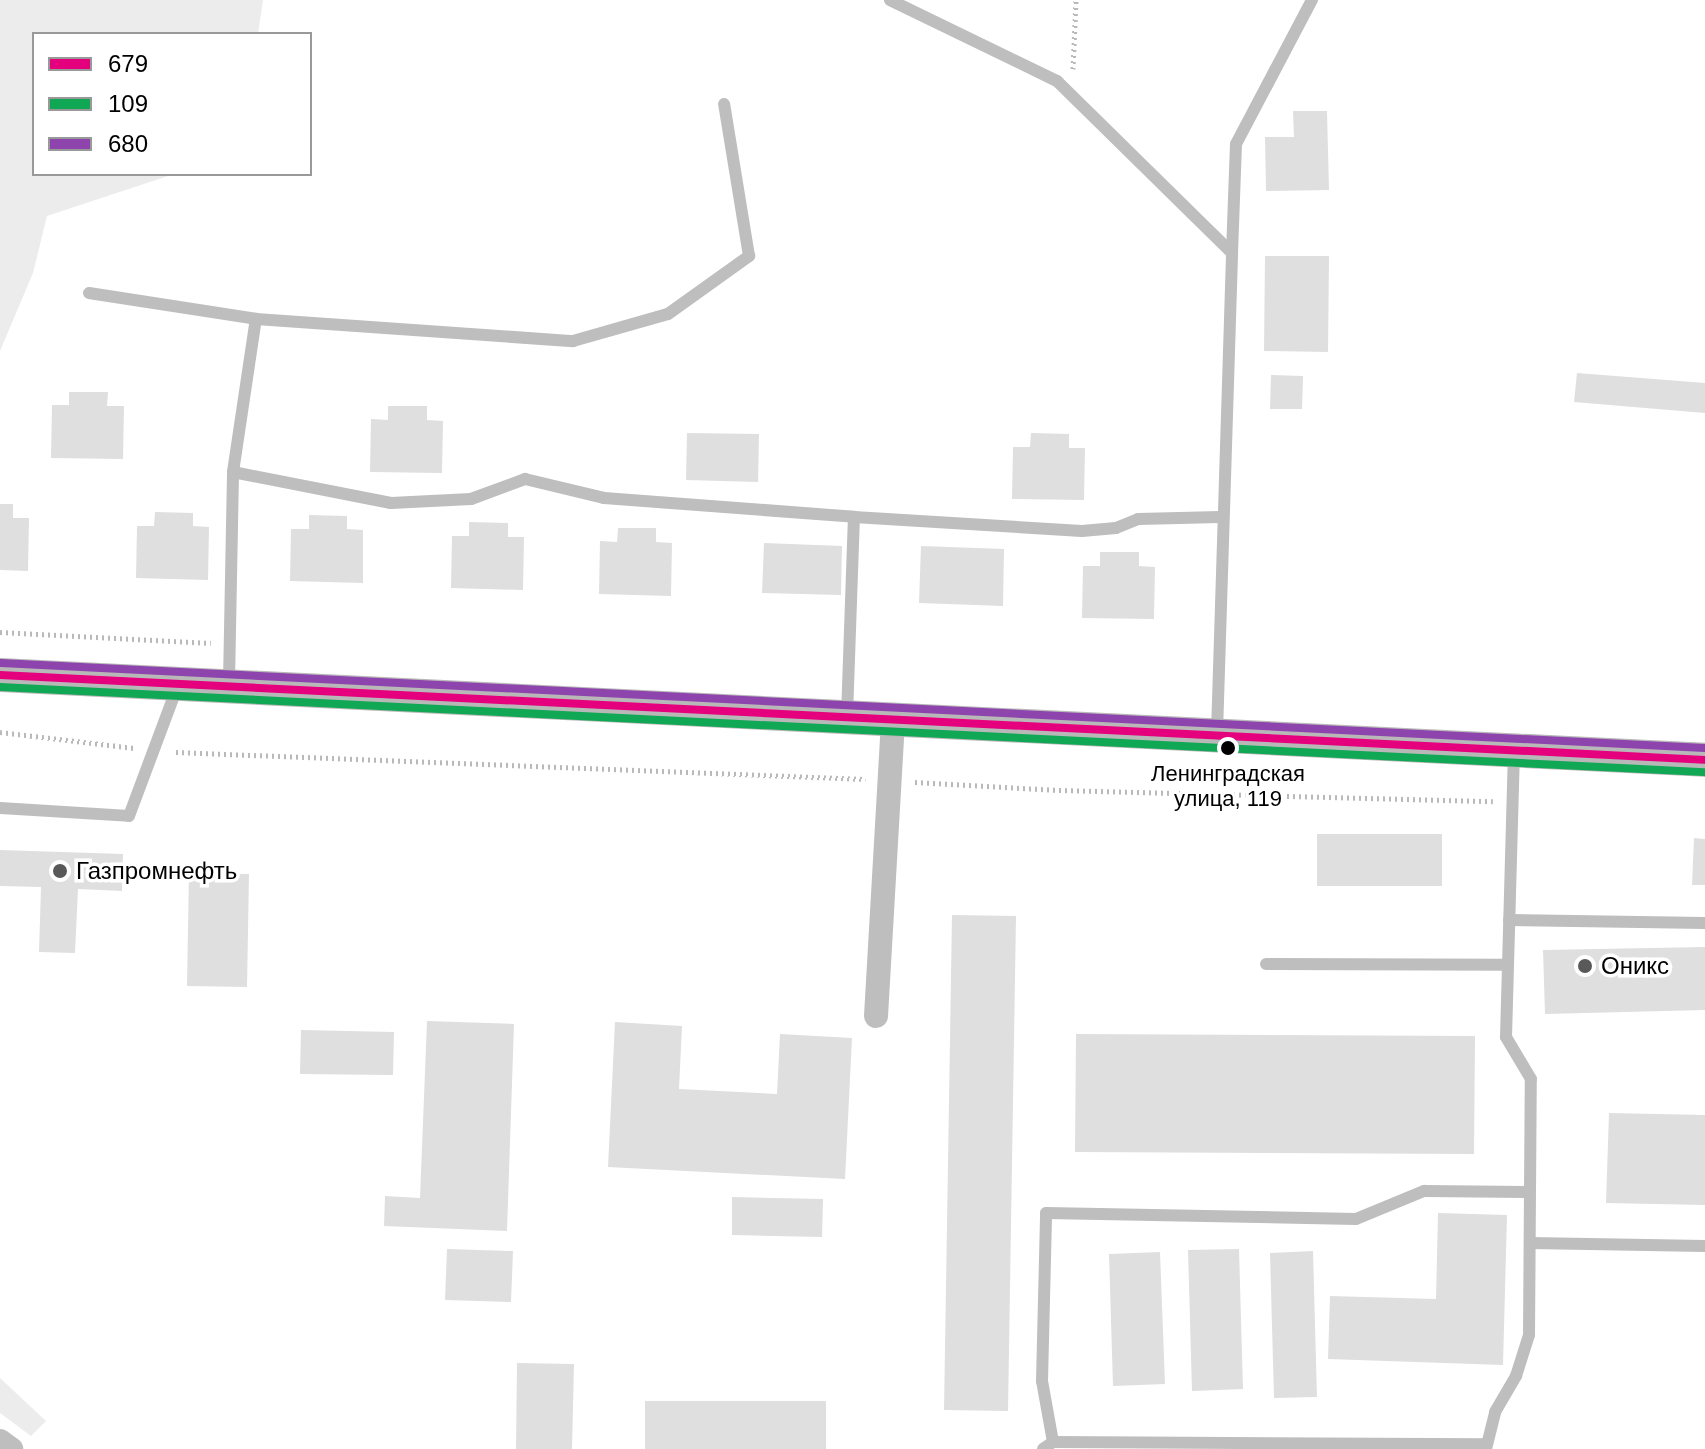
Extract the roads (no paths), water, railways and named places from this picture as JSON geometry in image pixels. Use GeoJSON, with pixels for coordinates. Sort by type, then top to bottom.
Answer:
{"type":"FeatureCollection","features":[{"type":"Feature","properties":{"kind":"main road"},"geometry":{"type":"LineString","coordinates":[[0,675],[1705,760]]}},
{"type":"Feature","properties":{"kind":"street"},"geometry":{"type":"LineString","coordinates":[[876,1016],[893,720]]}},
{"type":"Feature","properties":{"kind":"street"},"geometry":{"type":"LineString","coordinates":[[0,1441],[11,1449]]}},
{"type":"Feature","properties":{"kind":"lane"},"geometry":{"type":"LineString","coordinates":[[890,0],[1057,81],[1232,253]]}},
{"type":"Feature","properties":{"kind":"lane"},"geometry":{"type":"LineString","coordinates":[[1217,734],[1220,517],[1236,144],[1312,0]]}},
{"type":"Feature","properties":{"kind":"lane"},"geometry":{"type":"LineString","coordinates":[[89,293],[256,319],[573,341],[668,314],[749,256],[724,104]]}},
{"type":"Feature","properties":{"kind":"lane"},"geometry":{"type":"LineString","coordinates":[[228,688],[232,644],[233,472],[256,319]]}},
{"type":"Feature","properties":{"kind":"lane"},"geometry":{"type":"LineString","coordinates":[[233,472],[391,503],[471,499],[525,479],[604,498],[1082,531],[1116,528],[1138,519],[1220,517]]}},
{"type":"Feature","properties":{"kind":"lane"},"geometry":{"type":"LineString","coordinates":[[847,718],[854,517]]}},
{"type":"Feature","properties":{"kind":"lane"},"geometry":{"type":"LineString","coordinates":[[0,808],[129,816],[178,684]]}},
{"type":"Feature","properties":{"kind":"lane"},"geometry":{"type":"LineString","coordinates":[[1514,750],[1506,1037],[1531,1079],[1529,1335],[1486,1446],[1048,1445],[1042,1381],[1046,1213],[1356,1219],[1424,1191],[1530,1192]]}},
{"type":"Feature","properties":{"kind":"lane"},"geometry":{"type":"LineString","coordinates":[[1509,920],[1705,923]]}},
{"type":"Feature","properties":{"kind":"lane"},"geometry":{"type":"LineString","coordinates":[[1266,964],[1508,965]]}},
{"type":"Feature","properties":{"kind":"lane"},"geometry":{"type":"LineString","coordinates":[[1530,1243],[1705,1246]]}},
{"type":"Feature","properties":{"kind":"place","name":"Ленинградская улица, 119"},"geometry":{"type":"Point","coordinates":[1228,748]}},
{"type":"Feature","properties":{"kind":"place","name":"Газпромнефть"},"geometry":{"type":"Point","coordinates":[60,871]}},
{"type":"Feature","properties":{"kind":"place","name":"Оникс"},"geometry":{"type":"Point","coordinates":[1585,966]}}]}
